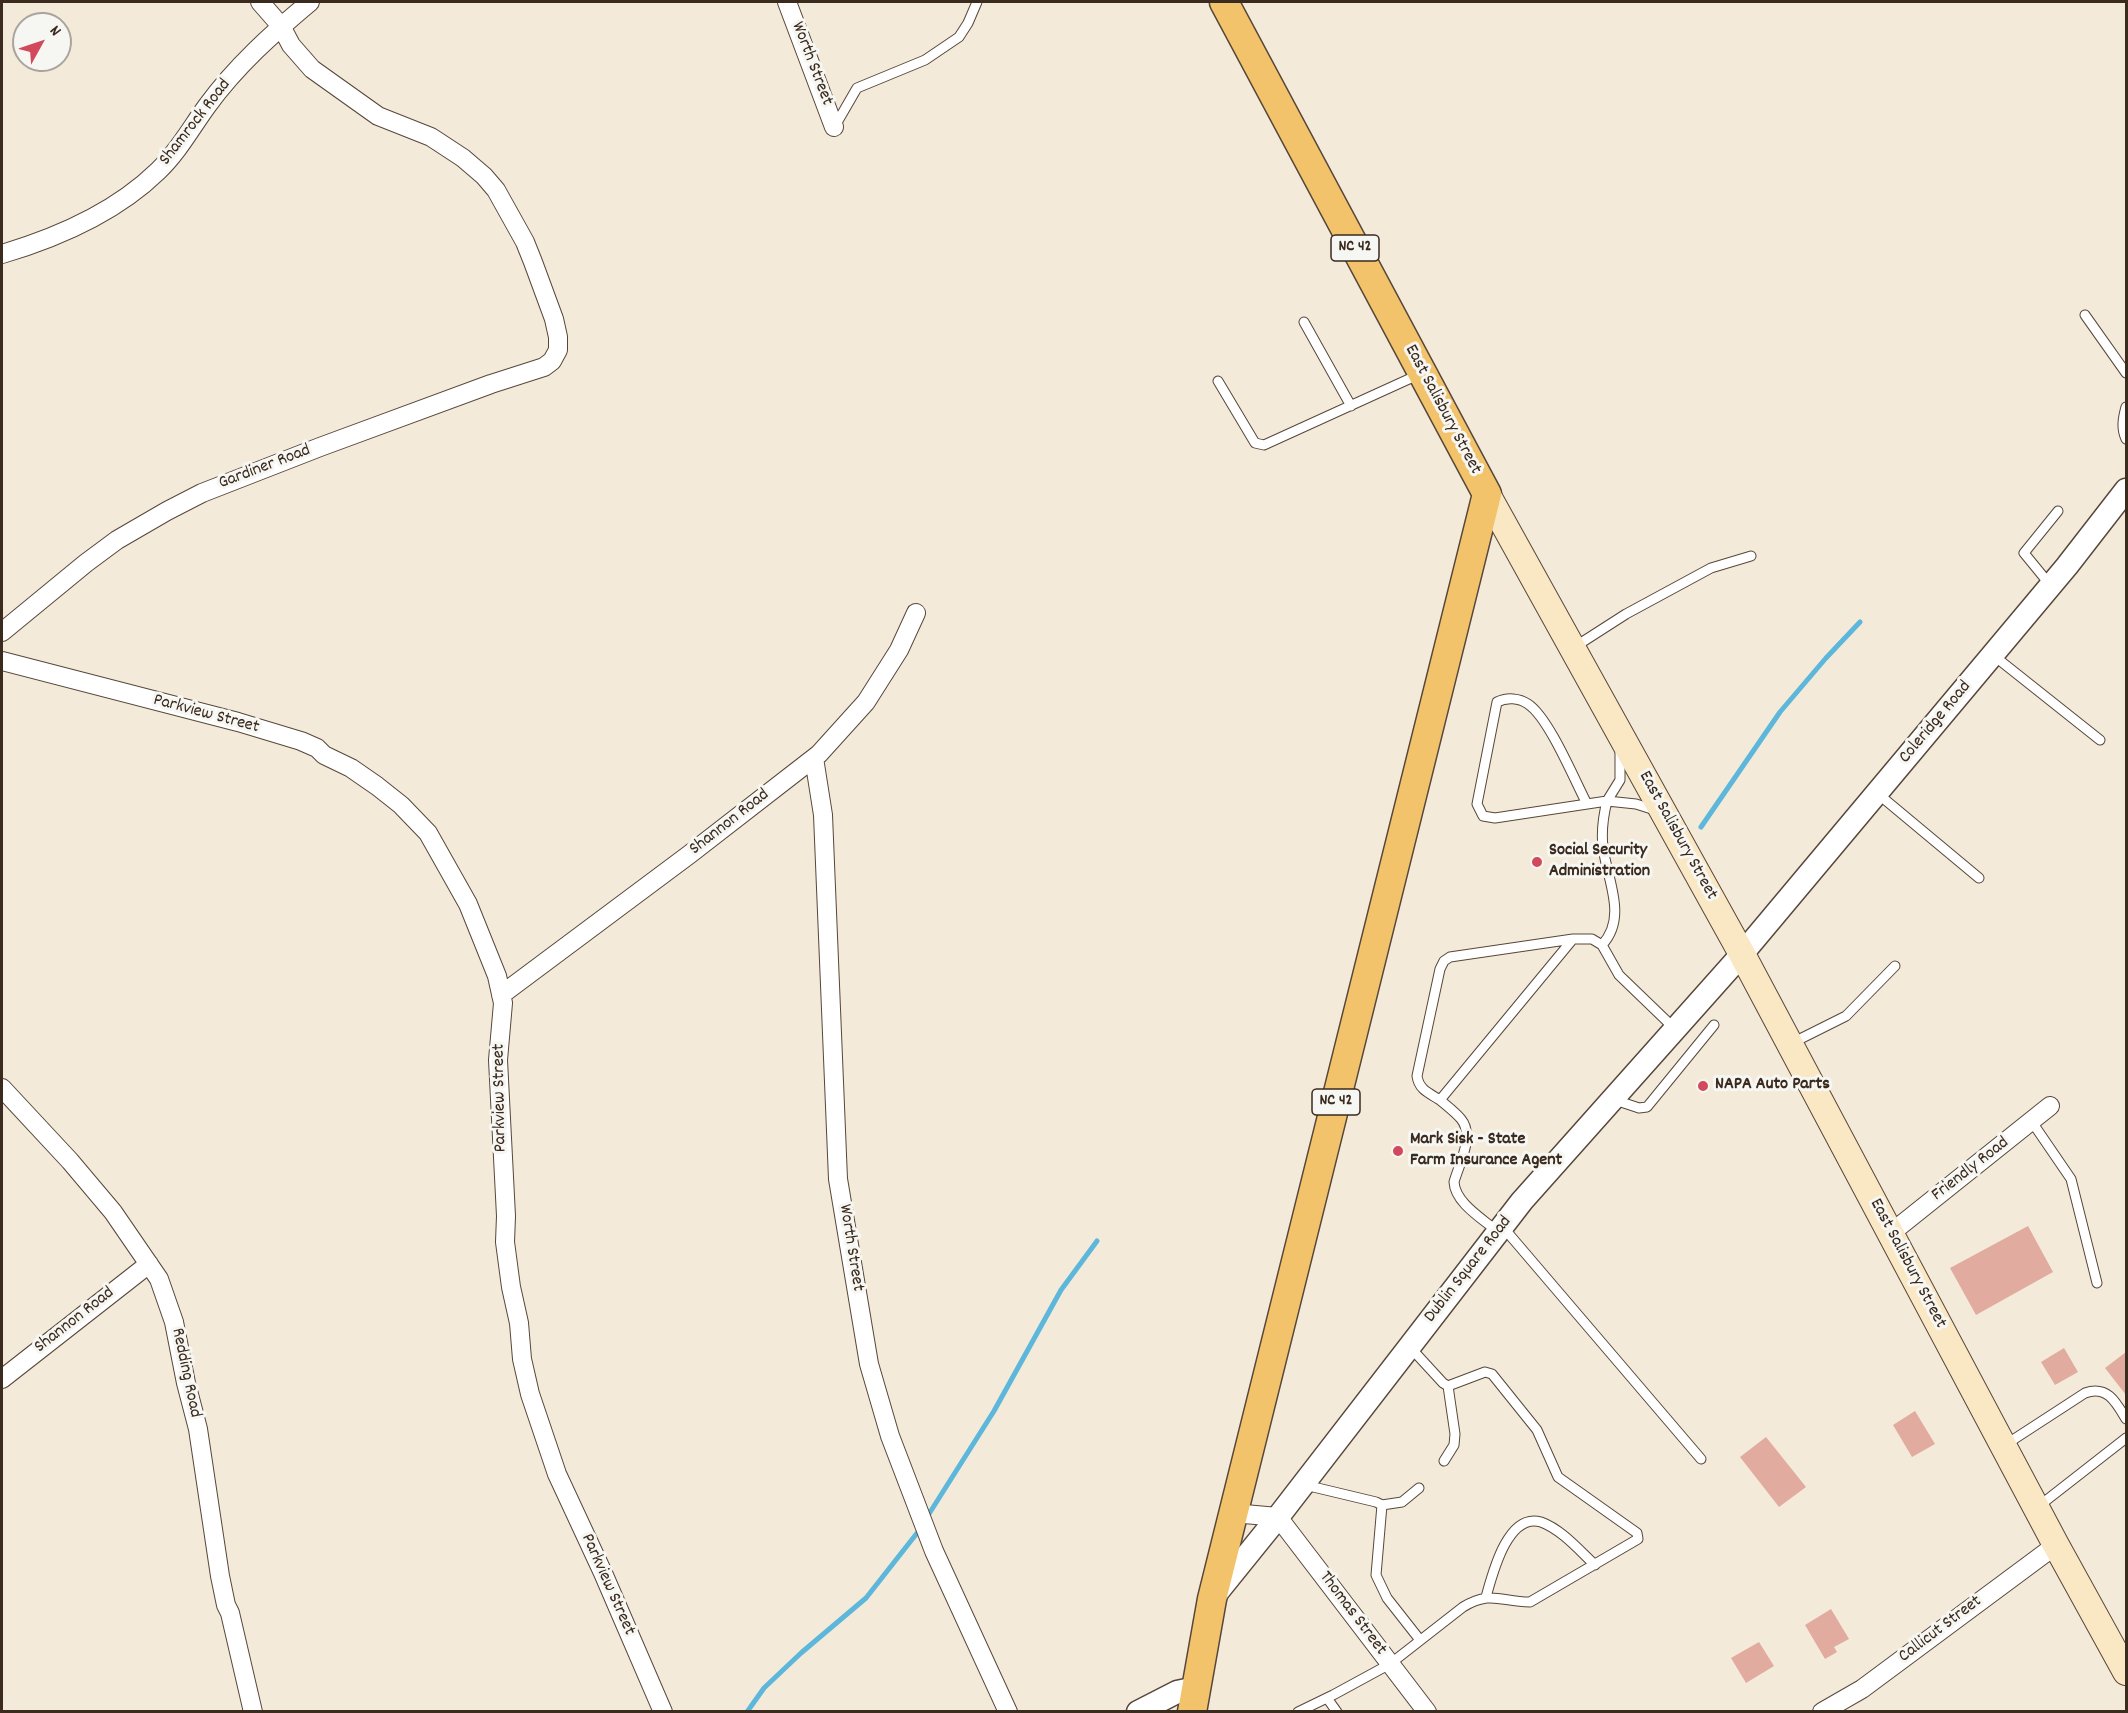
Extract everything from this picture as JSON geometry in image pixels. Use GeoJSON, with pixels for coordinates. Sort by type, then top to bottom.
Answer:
{"type":"FeatureCollection","features":[{"type":"Feature","properties":{"kind":"main road","name":"East Salisbury Street"},"geometry":{"type":"LineString","coordinates":[[1224,2],[1487,494],[1742,954],[2056,1545],[2127,1672]]}},
{"type":"Feature","properties":{"kind":"main road","name":"NC 42"},"geometry":{"type":"LineString","coordinates":[[1194,1700],[1212,1599],[1487,494]]}},
{"type":"Feature","properties":{"kind":"street"},"geometry":{"type":"LineString","coordinates":[[260,2],[281,26]]}},
{"type":"Feature","properties":{"kind":"street","name":"Shamrock Road"},"geometry":{"type":"LineString","coordinates":[[2,254],[33,245],[86,220],[123,199],[158,172],[186,139],[208,105],[251,54],[310,2]]}},
{"type":"Feature","properties":{"kind":"street","name":"Worth Street"},"geometry":{"type":"LineString","coordinates":[[787,2],[834,127]]}},
{"type":"Feature","properties":{"kind":"street","name":"Gardiner Road"},"geometry":{"type":"LineString","coordinates":[[2,632],[117,540],[202,493],[352,435],[544,367],[552,361],[558,350],[554,319],[525,242],[496,190],[463,158],[431,137],[378,116],[312,69],[291,45],[281,26]]}},
{"type":"Feature","properties":{"kind":"street","name":"Coleridge Road"},"geometry":{"type":"LineString","coordinates":[[1742,954],[1993,655],[2127,490]]}},
{"type":"Feature","properties":{"kind":"street","name":"Shannon Road"},"geometry":{"type":"LineString","coordinates":[[501,994],[690,854],[814,758],[867,702],[899,650],[916,613]]}},
{"type":"Feature","properties":{"kind":"street","name":"Parkview Street"},"geometry":{"type":"LineString","coordinates":[[2,661],[238,722],[301,741],[317,748],[324,755],[351,768],[368,780],[401,805],[428,834],[468,904],[497,976],[503,1003],[498,1060],[506,1216],[505,1242],[519,1323],[522,1359],[530,1394],[557,1474],[663,1712]]}},
{"type":"Feature","properties":{"kind":"street","name":"Worth Street"},"geometry":{"type":"LineString","coordinates":[[814,758],[823,815],[838,1179],[869,1364],[890,1436],[934,1551],[1008,1712]]}},
{"type":"Feature","properties":{"kind":"street","name":"Dublin Square Road"},"geometry":{"type":"LineString","coordinates":[[1212,1599],[1522,1201],[1742,954]]}},
{"type":"Feature","properties":{"kind":"street","name":"Redding Road"},"geometry":{"type":"LineString","coordinates":[[2,1088],[70,1161],[113,1212],[159,1280],[174,1322],[202,1449],[204,1477],[220,1576],[226,1605],[231,1613],[253,1712]]}},
{"type":"Feature","properties":{"kind":"street","name":"Friendly Road"},"geometry":{"type":"LineString","coordinates":[[1892,1233],[2050,1106]]}},
{"type":"Feature","properties":{"kind":"street","name":"Shannon Road"},"geometry":{"type":"LineString","coordinates":[[2,1379],[149,1264]]}},
{"type":"Feature","properties":{"kind":"street"},"geometry":{"type":"LineString","coordinates":[[1233,1513],[1278,1517]]}},
{"type":"Feature","properties":{"kind":"street","name":"Thomas Street"},"geometry":{"type":"LineString","coordinates":[[1278,1517],[1427,1712]]}},
{"type":"Feature","properties":{"kind":"street","name":"Callicut Street"},"geometry":{"type":"LineString","coordinates":[[1822,1712],[1862,1689],[2056,1545]]}},
{"type":"Feature","properties":{"kind":"street"},"geometry":{"type":"LineString","coordinates":[[1138,1712],[1177,1692],[1194,1700]]}},
{"type":"Feature","properties":{"kind":"lane"},"geometry":{"type":"LineString","coordinates":[[834,127],[857,88],[925,60],[958,37],[968,23],[977,2]]}},
{"type":"Feature","properties":{"kind":"lane"},"geometry":{"type":"LineString","coordinates":[[2085,315],[2127,373]]}},
{"type":"Feature","properties":{"kind":"lane"},"geometry":{"type":"LineString","coordinates":[[1304,322],[1350,406]]}},
{"type":"Feature","properties":{"kind":"lane"},"geometry":{"type":"LineString","coordinates":[[1218,381],[1255,442],[1264,445],[1422,373]]}},
{"type":"Feature","properties":{"kind":"lane"},"geometry":{"type":"LineString","coordinates":[[2127,407],[2122,419],[2127,439]]}},
{"type":"Feature","properties":{"kind":"lane"},"geometry":{"type":"LineString","coordinates":[[2050,586],[2024,553],[2058,511]]}},
{"type":"Feature","properties":{"kind":"lane"},"geometry":{"type":"LineString","coordinates":[[1573,648],[1626,614],[1711,568],[1751,556]]}},
{"type":"Feature","properties":{"kind":"lane"},"geometry":{"type":"LineString","coordinates":[[1993,655],[2100,740]]}},
{"type":"Feature","properties":{"kind":"lane"},"geometry":{"type":"LineString","coordinates":[[1587,804],[1545,723],[1529,705],[1515,699],[1502,699],[1497,702],[1477,804],[1483,816],[1495,818],[1607,801],[1636,804],[1664,812]]}},
{"type":"Feature","properties":{"kind":"lane"},"geometry":{"type":"LineString","coordinates":[[1602,945],[1612,931],[1616,917],[1603,849],[1602,822],[1607,801],[1620,780],[1618,730]]}},
{"type":"Feature","properties":{"kind":"lane"},"geometry":{"type":"LineString","coordinates":[[1877,793],[1979,878]]}},
{"type":"Feature","properties":{"kind":"lane"},"geometry":{"type":"LineString","coordinates":[[1440,1100],[1573,939]]}},
{"type":"Feature","properties":{"kind":"lane"},"geometry":{"type":"LineString","coordinates":[[1675,1029],[1619,975],[1602,945],[1592,939],[1573,939],[1450,957],[1444,961],[1440,969],[1417,1076],[1422,1089],[1440,1100],[1462,1120],[1467,1129],[1467,1138],[1454,1182],[1454,1190],[1458,1197],[1500,1229],[1701,1459]]}},
{"type":"Feature","properties":{"kind":"lane"},"geometry":{"type":"LineString","coordinates":[[1790,1044],[1846,1016],[1895,966]]}},
{"type":"Feature","properties":{"kind":"lane"},"geometry":{"type":"LineString","coordinates":[[1613,1099],[1639,1108],[1647,1107],[1714,1025]]}},
{"type":"Feature","properties":{"kind":"lane"},"geometry":{"type":"LineString","coordinates":[[2032,1122],[2071,1179],[2097,1283]]}},
{"type":"Feature","properties":{"kind":"lane"},"geometry":{"type":"LineString","coordinates":[[1409,1346],[1448,1386]]}},
{"type":"Feature","properties":{"kind":"lane"},"geometry":{"type":"LineString","coordinates":[[1298,1712],[1390,1664],[1476,1599],[1492,1597],[1516,1602],[1530,1602],[1635,1543],[1638,1539],[1637,1533],[1558,1477],[1538,1430],[1492,1374],[1485,1372],[1448,1386]]}},
{"type":"Feature","properties":{"kind":"lane"},"geometry":{"type":"LineString","coordinates":[[1444,1461],[1454,1445],[1455,1434],[1448,1386]]}},
{"type":"Feature","properties":{"kind":"lane"},"geometry":{"type":"LineString","coordinates":[[2004,1445],[2085,1393],[2094,1390],[2108,1394],[2127,1419]]}},
{"type":"Feature","properties":{"kind":"lane"},"geometry":{"type":"LineString","coordinates":[[2037,1507],[2127,1437]]}},
{"type":"Feature","properties":{"kind":"lane"},"geometry":{"type":"LineString","coordinates":[[1303,1484],[1382,1505],[1402,1502],[1419,1488]]}},
{"type":"Feature","properties":{"kind":"lane"},"geometry":{"type":"LineString","coordinates":[[1382,1505],[1376,1575],[1387,1598],[1420,1640]]}},
{"type":"Feature","properties":{"kind":"lane"},"geometry":{"type":"LineString","coordinates":[[1486,1598],[1503,1546],[1514,1531],[1528,1522],[1540,1522],[1560,1534],[1596,1565]]}},
{"type":"Feature","properties":{"kind":"lane"},"geometry":{"type":"LineString","coordinates":[[1327,1698],[1337,1712]]}},
{"type":"Feature","properties":{"kind":"building"},"geometry":{"type":"Polygon","coordinates":[[[2028,1226],[2053,1272],[1976,1315],[1950,1268],[2028,1226]]]}},
{"type":"Feature","properties":{"kind":"building"},"geometry":{"type":"Polygon","coordinates":[[[2064,1348],[2078,1372],[2055,1385],[2041,1362],[2064,1348]]]}},
{"type":"Feature","properties":{"kind":"building"},"geometry":{"type":"Polygon","coordinates":[[[2126,1352],[2126,1395],[2105,1368],[2126,1352]]]}},
{"type":"Feature","properties":{"kind":"building"},"geometry":{"type":"Polygon","coordinates":[[[1915,1411],[1935,1444],[1912,1457],[1893,1425],[1915,1411]]]}},
{"type":"Feature","properties":{"kind":"building"},"geometry":{"type":"Polygon","coordinates":[[[1766,1437],[1806,1487],[1779,1507],[1740,1457],[1766,1437]]]}},
{"type":"Feature","properties":{"kind":"building"},"geometry":{"type":"Polygon","coordinates":[[[1831,1609],[1849,1639],[1834,1647],[1837,1652],[1825,1659],[1805,1625],[1831,1609]]]}},
{"type":"Feature","properties":{"kind":"building"},"geometry":{"type":"Polygon","coordinates":[[[1759,1642],[1774,1666],[1746,1683],[1731,1658],[1759,1642]]]}},
{"type":"Feature","properties":{"kind":"waterway"},"geometry":{"type":"LineString","coordinates":[[1701,827],[1780,712],[1860,622]]}},
{"type":"Feature","properties":{"kind":"waterway"},"geometry":{"type":"LineString","coordinates":[[927,1517],[994,1411],[1061,1290],[1097,1241]]}},
{"type":"Feature","properties":{"kind":"waterway"},"geometry":{"type":"LineString","coordinates":[[747,1712],[764,1688],[866,1598],[921,1528]]}},
{"type":"Feature","properties":{"kind":"place","name":"Social Security Administration"},"geometry":{"type":"Point","coordinates":[1537,862]}},
{"type":"Feature","properties":{"kind":"place","name":"NAPA Auto Parts"},"geometry":{"type":"Point","coordinates":[1703,1086]}},
{"type":"Feature","properties":{"kind":"place","name":"Mark Sisk - State Farm Insurance Agent"},"geometry":{"type":"Point","coordinates":[1398,1151]}}]}
